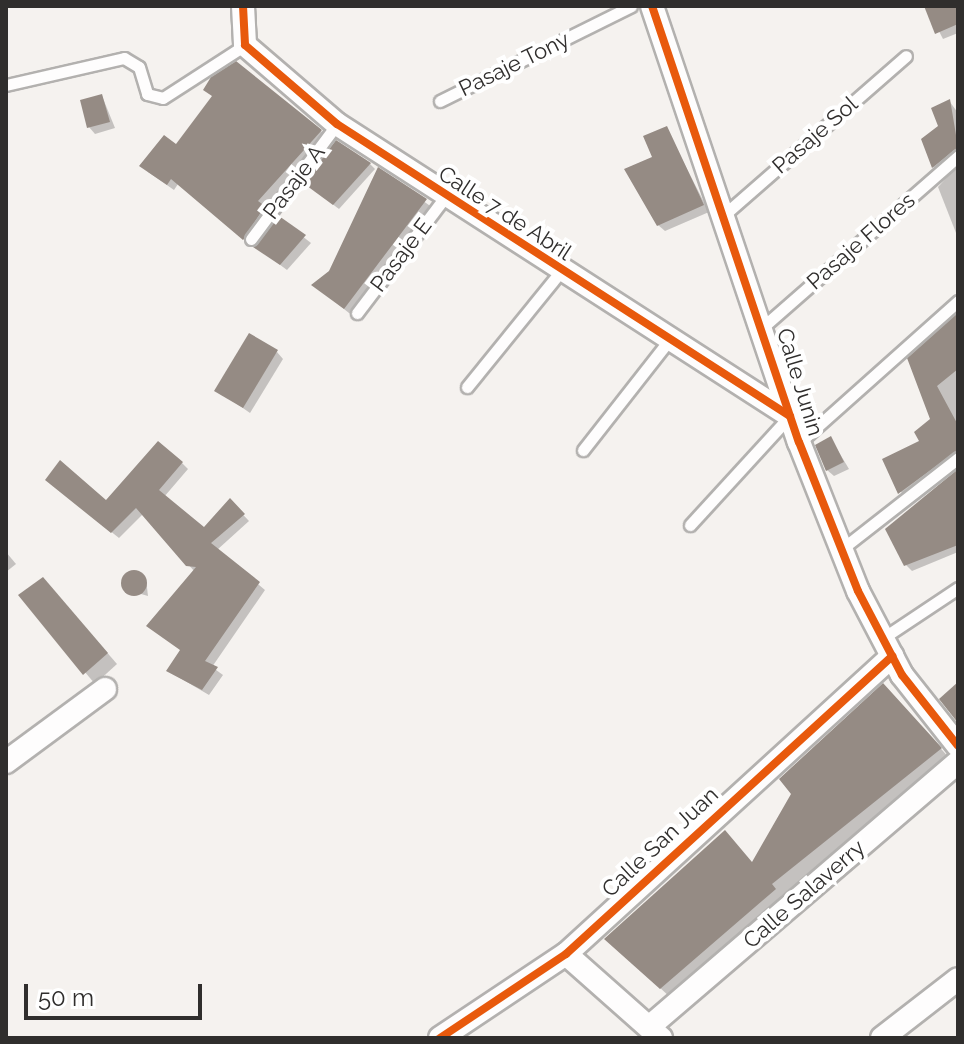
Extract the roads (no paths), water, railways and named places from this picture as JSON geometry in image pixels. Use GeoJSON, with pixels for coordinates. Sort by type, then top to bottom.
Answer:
{"type":"FeatureCollection","features":[{"type":"Feature","properties":{"kind":"street"},"geometry":{"type":"LineString","coordinates":[[243,6],[245,45]]}},
{"type":"Feature","properties":{"kind":"street","name":"Calle Junin"},"geometry":{"type":"LineString","coordinates":[[652,6],[764,326],[799,442],[887,647],[958,746]]}},
{"type":"Feature","properties":{"kind":"street","name":"Calle 7 de Abril"},"geometry":{"type":"LineString","coordinates":[[245,45],[337,124],[667,343],[790,416]]}},
{"type":"Feature","properties":{"kind":"street","name":"Calle San Juan"},"geometry":{"type":"LineString","coordinates":[[440,1038],[566,954],[887,647]]}},
{"type":"Feature","properties":{"kind":"street"},"geometry":{"type":"LineString","coordinates":[[6,762],[105,689]]}},
{"type":"Feature","properties":{"kind":"street","name":"Calle Salaverry"},"geometry":{"type":"LineString","coordinates":[[655,1032],[958,762]]}},
{"type":"Feature","properties":{"kind":"street"},"geometry":{"type":"LineString","coordinates":[[566,954],[655,1032]]}},
{"type":"Feature","properties":{"kind":"street"},"geometry":{"type":"LineString","coordinates":[[882,1038],[958,979]]}},
{"type":"Feature","properties":{"kind":"lane","name":"Pasaje Tony"},"geometry":{"type":"LineString","coordinates":[[440,101],[631,6]]}},
{"type":"Feature","properties":{"kind":"lane"},"geometry":{"type":"LineString","coordinates":[[6,85],[124,58],[139,67],[147,94],[163,98],[245,45]]}},
{"type":"Feature","properties":{"kind":"lane","name":"Pasaje Sol"},"geometry":{"type":"LineString","coordinates":[[725,214],[906,56]]}},
{"type":"Feature","properties":{"kind":"lane","name":"Pasaje A"},"geometry":{"type":"LineString","coordinates":[[251,239],[337,124]]}},
{"type":"Feature","properties":{"kind":"lane","name":"Pasaje Flores"},"geometry":{"type":"LineString","coordinates":[[764,326],[958,156]]}},
{"type":"Feature","properties":{"kind":"lane","name":"Pasaje E"},"geometry":{"type":"LineString","coordinates":[[357,313],[445,197]]}},
{"type":"Feature","properties":{"kind":"lane"},"geometry":{"type":"LineString","coordinates":[[467,387],[561,271]]}},
{"type":"Feature","properties":{"kind":"lane"},"geometry":{"type":"LineString","coordinates":[[799,442],[958,301]]}},
{"type":"Feature","properties":{"kind":"lane"},"geometry":{"type":"LineString","coordinates":[[583,450],[667,343]]}},
{"type":"Feature","properties":{"kind":"lane"},"geometry":{"type":"LineString","coordinates":[[690,525],[790,416]]}},
{"type":"Feature","properties":{"kind":"lane"},"geometry":{"type":"LineString","coordinates":[[843,548],[958,458]]}},
{"type":"Feature","properties":{"kind":"lane","name":"Calle San Juan"},"geometry":{"type":"LineString","coordinates":[[887,647],[958,588]]}}]}
